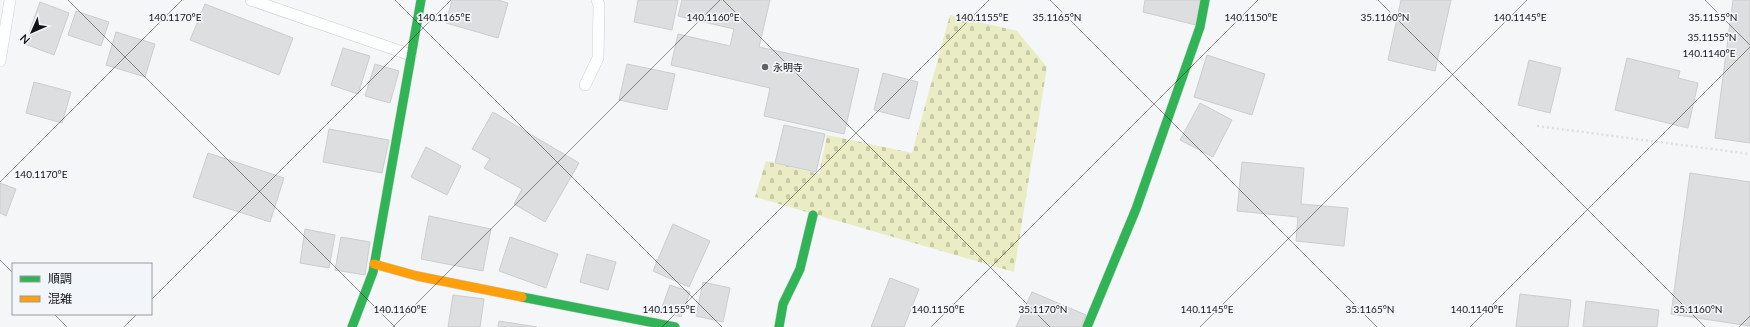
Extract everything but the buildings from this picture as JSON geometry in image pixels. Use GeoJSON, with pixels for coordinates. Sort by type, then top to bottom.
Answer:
{"type":"FeatureCollection","features":[{"type":"Feature","properties":{"kind":"street"},"geometry":{"type":"LineString","coordinates":[[352,327],[373,272],[421,0]]}},
{"type":"Feature","properties":{"kind":"street"},"geometry":{"type":"LineString","coordinates":[[1087,327],[1136,209],[1200,27],[1205,0]]}},
{"type":"Feature","properties":{"kind":"street"},"geometry":{"type":"LineString","coordinates":[[779,327],[783,304],[800,269],[813,215]]}},
{"type":"Feature","properties":{"kind":"street"},"geometry":{"type":"LineString","coordinates":[[374,264],[417,276],[674,327]]}},
{"type":"Feature","properties":{"kind":"lane"},"geometry":{"type":"LineString","coordinates":[[0,61],[10,0]]}},
{"type":"Feature","properties":{"kind":"lane"},"geometry":{"type":"LineString","coordinates":[[251,0],[411,55]]}},
{"type":"Feature","properties":{"kind":"lane"},"geometry":{"type":"LineString","coordinates":[[585,85],[598,58],[599,5],[597,0]]}},
{"type":"Feature","properties":{"kind":"path"},"geometry":{"type":"LineString","coordinates":[[1537,126],[1750,154]]}},
{"type":"Feature","properties":{"kind":"green space"},"geometry":{"type":"Polygon","coordinates":[[[950,15],[1017,31],[1047,67],[1014,272],[755,197],[766,161],[819,174],[827,135],[912,153],[950,15]]]}},
{"type":"Feature","properties":{"kind":"traffic: fast"},"geometry":{"type":"LineString","coordinates":[[352,327],[373,272],[421,0]]}},
{"type":"Feature","properties":{"kind":"traffic: fast"},"geometry":{"type":"LineString","coordinates":[[1087,327],[1136,209],[1200,27],[1205,0]]}},
{"type":"Feature","properties":{"kind":"traffic: fast"},"geometry":{"type":"LineString","coordinates":[[779,327],[783,304],[800,269],[813,215]]}},
{"type":"Feature","properties":{"kind":"traffic: fast"},"geometry":{"type":"LineString","coordinates":[[522,297],[675,327]]}},
{"type":"Feature","properties":{"kind":"traffic: slow"},"geometry":{"type":"LineString","coordinates":[[374,264],[417,276],[522,297]]}},
{"type":"Feature","properties":{"kind":"place","name":"永明寺"},"geometry":{"type":"Point","coordinates":[765,67]}}]}
